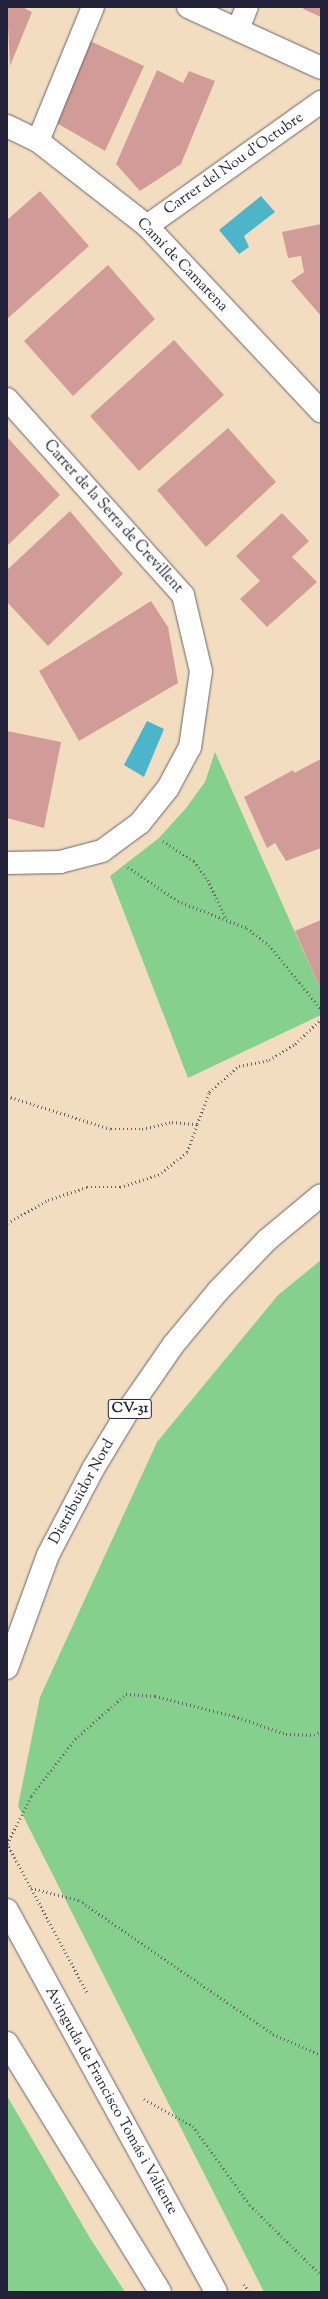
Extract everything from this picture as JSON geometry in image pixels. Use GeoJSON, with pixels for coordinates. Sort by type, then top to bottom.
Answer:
{"type":"FeatureCollection","features":[{"type":"Feature","properties":{"kind":"street"},"geometry":{"type":"LineString","coordinates":[[38,140],[93,7]]}},
{"type":"Feature","properties":{"kind":"street"},"geometry":{"type":"LineString","coordinates":[[188,7],[238,28],[321,68]]}},
{"type":"Feature","properties":{"kind":"street"},"geometry":{"type":"LineString","coordinates":[[238,28],[247,7]]}},
{"type":"Feature","properties":{"kind":"street","name":"Carrer del Nou d'Octubre"},"geometry":{"type":"LineString","coordinates":[[147,226],[321,102]]}},
{"type":"Feature","properties":{"kind":"street","name":"Camí de Camarena"},"geometry":{"type":"LineString","coordinates":[[7,126],[38,140],[147,226],[321,411]]}},
{"type":"Feature","properties":{"kind":"street","name":"Carrer de la Serra de Crevillent"},"geometry":{"type":"LineString","coordinates":[[7,399],[184,595],[202,672],[190,747],[168,788],[140,823],[102,851],[60,862],[7,863]]}},
{"type":"Feature","properties":{"kind":"street","name":"Distribuïdor Nord"},"geometry":{"type":"LineString","coordinates":[[7,1668],[48,1555],[93,1469],[131,1406],[174,1344],[218,1291],[267,1240],[321,1195]]}},
{"type":"Feature","properties":{"kind":"street","name":"Avinguda de Francisco Tomás i Valiente"},"geometry":{"type":"LineString","coordinates":[[7,1910],[216,2292]]}},
{"type":"Feature","properties":{"kind":"street"},"geometry":{"type":"LineString","coordinates":[[7,2042],[160,2292]]}},
{"type":"Feature","properties":{"kind":"path"},"geometry":{"type":"LineString","coordinates":[[140,823],[194,861],[208,880],[226,918]]}},
{"type":"Feature","properties":{"kind":"path"},"geometry":{"type":"LineString","coordinates":[[102,851],[178,901],[226,918],[247,928],[269,945],[309,998],[321,1009]]}},
{"type":"Feature","properties":{"kind":"path"},"geometry":{"type":"LineString","coordinates":[[7,1223],[48,1200],[87,1187],[120,1187],[158,1175],[187,1152],[209,1092],[239,1066],[270,1060],[295,1044],[321,1019]]}},
{"type":"Feature","properties":{"kind":"path"},"geometry":{"type":"LineString","coordinates":[[7,1096],[111,1129],[142,1130],[172,1122],[197,1124]]}},
{"type":"Feature","properties":{"kind":"path"},"geometry":{"type":"LineString","coordinates":[[8,1844],[31,1796],[75,1739],[126,1694],[155,1696],[234,1716],[286,1734],[314,1735],[321,1731]]}},
{"type":"Feature","properties":{"kind":"path"},"geometry":{"type":"LineString","coordinates":[[31,1888],[79,1900],[273,2034],[321,2055]]}},
{"type":"Feature","properties":{"kind":"path"},"geometry":{"type":"LineString","coordinates":[[144,2099],[193,2126],[250,2205],[321,2275]]}},
{"type":"Feature","properties":{"kind":"green space"},"geometry":{"type":"Polygon","coordinates":[[[215,752],[321,991],[321,1015],[188,1078],[110,876],[159,838],[186,808],[205,782],[215,752]]]}},
{"type":"Feature","properties":{"kind":"green space"},"geometry":{"type":"Polygon","coordinates":[[[321,1260],[321,2292],[264,2292],[18,1806],[40,1697],[157,1442],[278,1295],[321,1260]]]}},
{"type":"Feature","properties":{"kind":"green space"},"geometry":{"type":"Polygon","coordinates":[[[7,2096],[90,2238],[125,2292],[7,2292],[7,2096]]]}},
{"type":"Feature","properties":{"kind":"water"},"geometry":{"type":"Polygon","coordinates":[[[261,196],[275,212],[244,236],[249,247],[239,254],[219,230],[261,196]]]}},
{"type":"Feature","properties":{"kind":"water"},"geometry":{"type":"Polygon","coordinates":[[[147,721],[164,729],[144,777],[124,765],[147,721]]]}},
{"type":"Feature","properties":{"kind":"building"},"geometry":{"type":"Polygon","coordinates":[[[7,7],[22,7],[32,12],[10,66],[7,7]]]}},
{"type":"Feature","properties":{"kind":"building"},"geometry":{"type":"Polygon","coordinates":[[[304,7],[321,7],[321,17],[303,9],[304,7]]]}},
{"type":"Feature","properties":{"kind":"building"},"geometry":{"type":"Polygon","coordinates":[[[90,41],[144,66],[105,151],[55,122],[90,41]]]}},
{"type":"Feature","properties":{"kind":"building"},"geometry":{"type":"Polygon","coordinates":[[[157,70],[183,83],[189,71],[215,81],[181,164],[140,191],[116,164],[157,70]]]}},
{"type":"Feature","properties":{"kind":"building"},"geometry":{"type":"Polygon","coordinates":[[[40,191],[89,246],[7,319],[7,220],[40,191]]]}},
{"type":"Feature","properties":{"kind":"building"},"geometry":{"type":"Polygon","coordinates":[[[321,224],[321,316],[291,281],[304,272],[301,256],[288,258],[282,232],[321,224]]]}},
{"type":"Feature","properties":{"kind":"building"},"geometry":{"type":"Polygon","coordinates":[[[108,265],[155,319],[73,396],[24,341],[108,265]]]}},
{"type":"Feature","properties":{"kind":"building"},"geometry":{"type":"Polygon","coordinates":[[[174,340],[224,395],[139,471],[90,416],[174,340]]]}},
{"type":"Feature","properties":{"kind":"building"},"geometry":{"type":"Polygon","coordinates":[[[228,428],[276,482],[206,547],[157,490],[228,428]]]}},
{"type":"Feature","properties":{"kind":"building"},"geometry":{"type":"Polygon","coordinates":[[[7,437],[60,495],[7,546],[7,437]]]}},
{"type":"Feature","properties":{"kind":"building"},"geometry":{"type":"Polygon","coordinates":[[[70,511],[123,574],[48,646],[7,602],[7,570],[70,511]]]}},
{"type":"Feature","properties":{"kind":"building"},"geometry":{"type":"Polygon","coordinates":[[[282,513],[309,541],[292,557],[317,582],[267,627],[240,599],[260,581],[236,556],[282,513]]]}},
{"type":"Feature","properties":{"kind":"building"},"geometry":{"type":"Polygon","coordinates":[[[151,601],[168,627],[178,683],[79,741],[39,671],[151,601]]]}},
{"type":"Feature","properties":{"kind":"building"},"geometry":{"type":"Polygon","coordinates":[[[7,731],[61,742],[44,828],[7,818],[7,731]]]}},
{"type":"Feature","properties":{"kind":"building"},"geometry":{"type":"Polygon","coordinates":[[[321,759],[321,848],[286,861],[275,843],[267,848],[244,797],[293,770],[294,773],[321,759]]]}},
{"type":"Feature","properties":{"kind":"building"},"geometry":{"type":"Polygon","coordinates":[[[321,920],[321,991],[295,931],[321,920]]]}}]}
